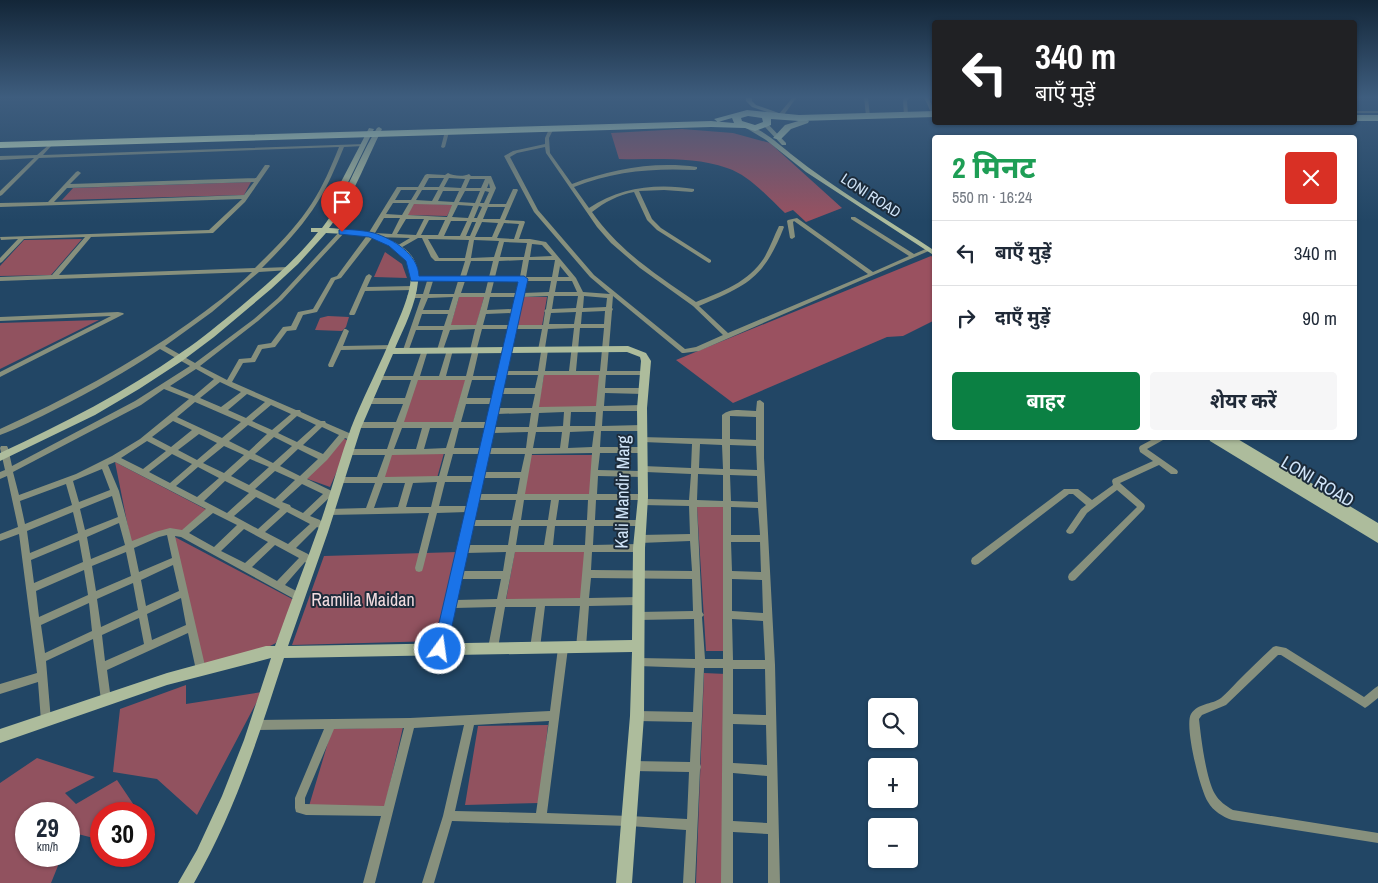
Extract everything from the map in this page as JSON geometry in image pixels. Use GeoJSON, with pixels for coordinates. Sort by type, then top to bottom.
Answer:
{"type":"FeatureCollection","features":[{"type":"Feature","properties":{"kind":"highway"},"geometry":{"type":"LineString","coordinates":[[0,140],[84,138]]}},
{"type":"Feature","properties":{"kind":"highway"},"geometry":{"type":"LineString","coordinates":[[0,145],[207,138]]}},
{"type":"Feature","properties":{"kind":"street"},"geometry":{"type":"LineString","coordinates":[[319,231],[363,145],[369,138]]}},
{"type":"Feature","properties":{"kind":"street"},"geometry":{"type":"LineString","coordinates":[[46,721],[41,660],[22,528],[11,471],[3,452],[101,407],[177,356],[262,293],[319,231],[344,200],[371,138]]}},
{"type":"Feature","properties":{"kind":"street"},"geometry":{"type":"LineString","coordinates":[[443,147],[445,138]]}},
{"type":"Feature","properties":{"kind":"street"},"geometry":{"type":"LineString","coordinates":[[547,138],[546,145],[551,159],[590,211],[603,232],[626,254],[695,304],[727,336]]}},
{"type":"Feature","properties":{"kind":"street"},"geometry":{"type":"LineString","coordinates":[[772,138],[776,140]]}},
{"type":"Feature","properties":{"kind":"street","name":"LONI ROAD"},"geometry":{"type":"LineString","coordinates":[[776,140],[849,196]]}},
{"type":"Feature","properties":{"kind":"street","name":"LONI ROAD"},"geometry":{"type":"LineString","coordinates":[[776,140],[808,171],[932,250]]}},
{"type":"Feature","properties":{"kind":"street"},"geometry":{"type":"LineString","coordinates":[[0,194],[51,144]]}},
{"type":"Feature","properties":{"kind":"street"},"geometry":{"type":"LineString","coordinates":[[0,158],[363,145]]}},
{"type":"Feature","properties":{"kind":"street"},"geometry":{"type":"LineString","coordinates":[[546,145],[515,152],[507,156],[536,210],[592,276],[679,349],[690,351],[697,349],[913,256],[932,251]]}},
{"type":"Feature","properties":{"kind":"street"},"geometry":{"type":"LineString","coordinates":[[0,432],[36,417],[89,390],[160,346],[225,298],[256,270],[310,210],[325,186],[342,146]]}},
{"type":"Feature","properties":{"kind":"street"},"geometry":{"type":"LineString","coordinates":[[1,238],[206,233],[215,229],[246,197],[267,166]]}},
{"type":"Feature","properties":{"kind":"street"},"geometry":{"type":"LineString","coordinates":[[571,186],[590,178],[616,171],[654,167],[695,168]]}},
{"type":"Feature","properties":{"kind":"street"},"geometry":{"type":"LineString","coordinates":[[49,204],[78,173]]}},
{"type":"Feature","properties":{"kind":"street"},"geometry":{"type":"LineString","coordinates":[[394,235],[429,175],[489,177]]}},
{"type":"Feature","properties":{"kind":"street"},"geometry":{"type":"LineString","coordinates":[[434,203],[448,176]]}},
{"type":"Feature","properties":{"kind":"street"},"geometry":{"type":"LineString","coordinates":[[440,237],[469,176]]}},
{"type":"Feature","properties":{"kind":"street"},"geometry":{"type":"LineString","coordinates":[[462,238],[489,177]]}},
{"type":"Feature","properties":{"kind":"street"},"geometry":{"type":"LineString","coordinates":[[442,378],[447,328],[468,260],[472,238],[492,190],[493,186],[489,177]]}},
{"type":"Feature","properties":{"kind":"street"},"geometry":{"type":"LineString","coordinates":[[66,186],[258,180]]}},
{"type":"Feature","properties":{"kind":"street"},"geometry":{"type":"LineString","coordinates":[[228,383],[241,361],[253,360],[260,347],[273,345],[285,329],[294,328],[300,313],[315,311],[333,278],[339,278],[371,235],[400,187],[492,190]]}},
{"type":"Feature","properties":{"kind":"street"},"geometry":{"type":"LineString","coordinates":[[590,211],[609,197],[636,190],[659,188],[692,190]]}},
{"type":"Feature","properties":{"kind":"street"},"geometry":{"type":"LineString","coordinates":[[494,239],[515,190]]}},
{"type":"Feature","properties":{"kind":"street"},"geometry":{"type":"LineString","coordinates":[[636,190],[650,220],[659,229],[708,261]]}},
{"type":"Feature","properties":{"kind":"street"},"geometry":{"type":"LineString","coordinates":[[0,205],[246,197]]}},
{"type":"Feature","properties":{"kind":"street"},"geometry":{"type":"LineString","coordinates":[[391,202],[508,206]]}},
{"type":"Feature","properties":{"kind":"street"},"geometry":{"type":"LineString","coordinates":[[383,216],[523,223],[516,240]]}},
{"type":"Feature","properties":{"kind":"street"},"geometry":{"type":"LineString","coordinates":[[397,248],[421,236],[427,218]]}},
{"type":"Feature","properties":{"kind":"street"},"geometry":{"type":"LineString","coordinates":[[853,218],[913,256]]}},
{"type":"Feature","properties":{"kind":"street"},"geometry":{"type":"LineString","coordinates":[[792,237],[790,221],[795,219],[872,274]]}},
{"type":"Feature","properties":{"kind":"street"},"geometry":{"type":"LineString","coordinates":[[695,304],[742,284],[752,277],[768,259],[781,227]]}},
{"type":"Feature","properties":{"kind":"street"},"geometry":{"type":"LineString","coordinates":[[319,231],[371,235],[502,239],[544,243],[574,279],[581,294],[572,373]]}},
{"type":"Feature","properties":{"kind":"street"},"geometry":{"type":"LineString","coordinates":[[0,476],[165,387],[194,367],[256,320],[280,299],[342,232]]}},
{"type":"Feature","properties":{"kind":"street"},"geometry":{"type":"LineString","coordinates":[[277,502],[348,436],[357,425],[392,349],[413,288],[414,272],[410,259],[397,248],[371,235]]}},
{"type":"Feature","properties":{"kind":"street"},"geometry":{"type":"LineString","coordinates":[[54,277],[89,236]]}},
{"type":"Feature","properties":{"kind":"street"},"geometry":{"type":"LineString","coordinates":[[421,236],[437,260],[557,259]]}},
{"type":"Feature","properties":{"kind":"street"},"geometry":{"type":"LineString","coordinates":[[0,262],[22,238]]}},
{"type":"Feature","properties":{"kind":"street"},"geometry":{"type":"LineString","coordinates":[[419,568],[469,378],[479,328],[502,239]]}},
{"type":"Feature","properties":{"kind":"street"},"geometry":{"type":"LineString","coordinates":[[440,649],[524,279],[530,241]]}},
{"type":"Feature","properties":{"kind":"street"},"geometry":{"type":"LineString","coordinates":[[493,648],[536,410],[542,373],[544,328],[557,259]]}},
{"type":"Feature","properties":{"kind":"street"},"geometry":{"type":"LineString","coordinates":[[0,279],[283,269]]}},
{"type":"Feature","properties":{"kind":"street"},"geometry":{"type":"LineString","coordinates":[[352,314],[369,276]]}},
{"type":"Feature","properties":{"kind":"street"},"geometry":{"type":"LineString","coordinates":[[363,289],[413,288],[431,279],[574,279]]}},
{"type":"Feature","properties":{"kind":"street"},"geometry":{"type":"LineString","coordinates":[[406,350],[431,279]]}},
{"type":"Feature","properties":{"kind":"street"},"geometry":{"type":"LineString","coordinates":[[413,288],[425,296],[581,294],[608,295],[610,297],[590,522],[582,647]]}},
{"type":"Feature","properties":{"kind":"street"},"geometry":{"type":"LineString","coordinates":[[547,311],[610,309]]}},
{"type":"Feature","properties":{"kind":"street"},"geometry":{"type":"LineString","coordinates":[[420,312],[452,312]]}},
{"type":"Feature","properties":{"kind":"street"},"geometry":{"type":"LineString","coordinates":[[483,312],[516,312]]}},
{"type":"Feature","properties":{"kind":"street"},"geometry":{"type":"LineString","coordinates":[[0,318],[121,314],[0,375]]}},
{"type":"Feature","properties":{"kind":"street"},"geometry":{"type":"LineString","coordinates":[[414,328],[607,326]]}},
{"type":"Feature","properties":{"kind":"street"},"geometry":{"type":"LineString","coordinates":[[331,365],[346,331]]}},
{"type":"Feature","properties":{"kind":"street"},"geometry":{"type":"LineString","coordinates":[[160,346],[218,379],[348,436]]}},
{"type":"Feature","properties":{"kind":"street"},"geometry":{"type":"LineString","coordinates":[[338,348],[392,349]]}},
{"type":"Feature","properties":{"kind":"street","name":"Kali Mandir Marg"},"geometry":{"type":"LineString","coordinates":[[392,349],[628,349],[643,355],[646,361],[642,408],[643,472],[639,543],[637,716],[624,883]]}},
{"type":"Feature","properties":{"kind":"street"},"geometry":{"type":"LineString","coordinates":[[369,511],[425,350]]}},
{"type":"Feature","properties":{"kind":"street"},"geometry":{"type":"LineString","coordinates":[[378,378],[469,378],[542,373],[645,373]]}},
{"type":"Feature","properties":{"kind":"street"},"geometry":{"type":"LineString","coordinates":[[16,499],[68,480],[115,458],[173,418],[218,379]]}},
{"type":"Feature","properties":{"kind":"street"},"geometry":{"type":"LineString","coordinates":[[165,387],[222,410],[324,458]]}},
{"type":"Feature","properties":{"kind":"street"},"geometry":{"type":"LineString","coordinates":[[602,390],[643,390]]}},
{"type":"Feature","properties":{"kind":"street"},"geometry":{"type":"LineString","coordinates":[[222,410],[247,391]]}},
{"type":"Feature","properties":{"kind":"street"},"geometry":{"type":"LineString","coordinates":[[499,391],[539,391]]}},
{"type":"Feature","properties":{"kind":"street"},"geometry":{"type":"LineString","coordinates":[[170,487],[271,401]]}},
{"type":"Feature","properties":{"kind":"street"},"geometry":{"type":"LineString","coordinates":[[368,401],[407,401]]}},
{"type":"Feature","properties":{"kind":"street"},"geometry":{"type":"LineString","coordinates":[[463,401],[497,401]]}},
{"type":"Feature","properties":{"kind":"street"},"geometry":{"type":"LineString","coordinates":[[760,404],[762,505],[770,665],[774,883]]}},
{"type":"Feature","properties":{"kind":"street"},"geometry":{"type":"LineString","coordinates":[[495,410],[642,408]]}},
{"type":"Feature","properties":{"kind":"street"},"geometry":{"type":"LineString","coordinates":[[564,450],[568,410]]}},
{"type":"Feature","properties":{"kind":"street"},"geometry":{"type":"LineString","coordinates":[[198,501],[296,412]]}},
{"type":"Feature","properties":{"kind":"street"},"geometry":{"type":"LineString","coordinates":[[727,883],[727,413],[760,414]]}},
{"type":"Feature","properties":{"kind":"street"},"geometry":{"type":"LineString","coordinates":[[173,418],[331,494]]}},
{"type":"Feature","properties":{"kind":"street"},"geometry":{"type":"LineString","coordinates":[[228,517],[274,467],[322,423]]}},
{"type":"Feature","properties":{"kind":"street"},"geometry":{"type":"LineString","coordinates":[[357,425],[457,425],[532,430],[598,429],[642,439],[760,443]]}},
{"type":"Feature","properties":{"kind":"street"},"geometry":{"type":"LineString","coordinates":[[419,452],[427,425]]}},
{"type":"Feature","properties":{"kind":"street"},"geometry":{"type":"LineString","coordinates":[[143,473],[198,430]]}},
{"type":"Feature","properties":{"kind":"street"},"geometry":{"type":"LineString","coordinates":[[186,883],[201,860],[227,804],[257,725],[308,560],[321,524],[329,512],[331,494],[348,452],[348,436]]}},
{"type":"Feature","properties":{"kind":"street"},"geometry":{"type":"LineString","coordinates":[[146,438],[321,524]]}},
{"type":"Feature","properties":{"kind":"street"},"geometry":{"type":"LineString","coordinates":[[348,452],[596,450],[642,439]]}},
{"type":"Feature","properties":{"kind":"street"},"geometry":{"type":"LineString","coordinates":[[1157,440],[1143,448],[1145,452],[1174,472]]}},
{"type":"Feature","properties":{"kind":"street","name":"LONI ROAD"},"geometry":{"type":"LineString","coordinates":[[1217,440],[1378,538]]}},
{"type":"Feature","properties":{"kind":"street","name":"LONI ROAD"},"geometry":{"type":"LineString","coordinates":[[1232,440],[1378,529]]}},
{"type":"Feature","properties":{"kind":"street"},"geometry":{"type":"LineString","coordinates":[[689,883],[700,663],[693,504],[696,441]]}},
{"type":"Feature","properties":{"kind":"street"},"geometry":{"type":"LineString","coordinates":[[115,458],[308,560]]}},
{"type":"Feature","properties":{"kind":"street"},"geometry":{"type":"LineString","coordinates":[[1072,577],[1140,509],[1141,506],[1118,486],[1116,481],[1158,462]]}},
{"type":"Feature","properties":{"kind":"street"},"geometry":{"type":"LineString","coordinates":[[104,464],[123,518],[150,646]]}},
{"type":"Feature","properties":{"kind":"street"},"geometry":{"type":"LineString","coordinates":[[594,473],[694,471],[761,473]]}},
{"type":"Feature","properties":{"kind":"street"},"geometry":{"type":"LineString","coordinates":[[338,480],[442,479],[525,474]]}},
{"type":"Feature","properties":{"kind":"street"},"geometry":{"type":"LineString","coordinates":[[401,510],[410,479]]}},
{"type":"Feature","properties":{"kind":"street"},"geometry":{"type":"LineString","coordinates":[[68,480],[77,507],[106,700]]}},
{"type":"Feature","properties":{"kind":"street"},"geometry":{"type":"LineString","coordinates":[[1070,531],[1084,511],[1118,486]]}},
{"type":"Feature","properties":{"kind":"street"},"geometry":{"type":"LineString","coordinates":[[0,538],[115,491]]}},
{"type":"Feature","properties":{"kind":"street"},"geometry":{"type":"LineString","coordinates":[[975,561],[1067,491],[1076,491],[1092,505]]}},
{"type":"Feature","properties":{"kind":"street"},"geometry":{"type":"LineString","coordinates":[[305,516],[331,494]]}},
{"type":"Feature","properties":{"kind":"street"},"geometry":{"type":"LineString","coordinates":[[475,497],[592,498],[693,504],[762,505]]}},
{"type":"Feature","properties":{"kind":"street"},"geometry":{"type":"LineString","coordinates":[[548,548],[555,498]]}},
{"type":"Feature","properties":{"kind":"street"},"geometry":{"type":"LineString","coordinates":[[258,533],[287,507]]}},
{"type":"Feature","properties":{"kind":"street"},"geometry":{"type":"LineString","coordinates":[[183,534],[212,509]]}},
{"type":"Feature","properties":{"kind":"street"},"geometry":{"type":"LineString","coordinates":[[329,512],[472,510]]}},
{"type":"Feature","properties":{"kind":"street"},"geometry":{"type":"LineString","coordinates":[[26,558],[123,518]]}},
{"type":"Feature","properties":{"kind":"street"},"geometry":{"type":"LineString","coordinates":[[469,523],[641,522]]}},
{"type":"Feature","properties":{"kind":"street"},"geometry":{"type":"LineString","coordinates":[[289,549],[321,524]]}},
{"type":"Feature","properties":{"kind":"street"},"geometry":{"type":"LineString","coordinates":[[214,550],[243,525]]}},
{"type":"Feature","properties":{"kind":"street"},"geometry":{"type":"LineString","coordinates":[[170,531],[201,670]]}},
{"type":"Feature","properties":{"kind":"street"},"geometry":{"type":"LineString","coordinates":[[31,590],[158,534],[170,531],[183,534],[298,597]]}},
{"type":"Feature","properties":{"kind":"street"},"geometry":{"type":"LineString","coordinates":[[464,549],[588,547],[694,537]]}},
{"type":"Feature","properties":{"kind":"street"},"geometry":{"type":"LineString","coordinates":[[728,538],[764,539]]}},
{"type":"Feature","properties":{"kind":"street"},"geometry":{"type":"LineString","coordinates":[[246,568],[274,541]]}},
{"type":"Feature","properties":{"kind":"street"},"geometry":{"type":"LineString","coordinates":[[35,623],[176,560]]}},
{"type":"Feature","properties":{"kind":"street"},"geometry":{"type":"LineString","coordinates":[[279,585],[308,560]]}},
{"type":"Feature","properties":{"kind":"street"},"geometry":{"type":"LineString","coordinates":[[586,574],[696,575]]}},
{"type":"Feature","properties":{"kind":"street"},"geometry":{"type":"LineString","coordinates":[[458,575],[506,575]]}},
{"type":"Feature","properties":{"kind":"street"},"geometry":{"type":"LineString","coordinates":[[728,575],[766,576]]}},
{"type":"Feature","properties":{"kind":"street"},"geometry":{"type":"LineString","coordinates":[[41,660],[184,593]]}},
{"type":"Feature","properties":{"kind":"street"},"geometry":{"type":"LineString","coordinates":[[451,604],[639,600]]}},
{"type":"Feature","properties":{"kind":"street"},"geometry":{"type":"LineString","coordinates":[[535,648],[541,603]]}},
{"type":"Feature","properties":{"kind":"street"},"geometry":{"type":"LineString","coordinates":[[638,616],[699,615]]}},
{"type":"Feature","properties":{"kind":"street"},"geometry":{"type":"LineString","coordinates":[[728,615],[768,617]]}},
{"type":"Feature","properties":{"kind":"street"},"geometry":{"type":"LineString","coordinates":[[101,668],[191,627]]}},
{"type":"Feature","properties":{"kind":"street"},"geometry":{"type":"LineString","coordinates":[[0,736],[201,670],[250,656],[280,651],[638,646]]}},
{"type":"Feature","properties":{"kind":"street"},"geometry":{"type":"LineString","coordinates":[[541,819],[563,648]]}},
{"type":"Feature","properties":{"kind":"street"},"geometry":{"type":"LineString","coordinates":[[1378,690],[1365,704],[1283,651],[1276,650],[1223,702],[1199,711],[1194,718],[1207,790],[1215,803],[1224,811],[1232,815],[1378,838]]}},
{"type":"Feature","properties":{"kind":"street"},"geometry":{"type":"LineString","coordinates":[[638,662],[770,665]]}},
{"type":"Feature","properties":{"kind":"street"},"geometry":{"type":"LineString","coordinates":[[0,689],[42,676]]}},
{"type":"Feature","properties":{"kind":"street"},"geometry":{"type":"LineString","coordinates":[[257,725],[410,723],[554,716]]}},
{"type":"Feature","properties":{"kind":"street"},"geometry":{"type":"LineString","coordinates":[[637,716],[698,717]]}},
{"type":"Feature","properties":{"kind":"street"},"geometry":{"type":"LineString","coordinates":[[728,719],[771,720]]}},
{"type":"Feature","properties":{"kind":"street"},"geometry":{"type":"LineString","coordinates":[[428,883],[448,816],[470,720]]}},
{"type":"Feature","properties":{"kind":"street"},"geometry":{"type":"LineString","coordinates":[[369,883],[410,723]]}},
{"type":"Feature","properties":{"kind":"street"},"geometry":{"type":"LineString","coordinates":[[330,724],[300,798],[300,808],[306,810],[387,811]]}},
{"type":"Feature","properties":{"kind":"street"},"geometry":{"type":"LineString","coordinates":[[633,766],[696,767]]}},
{"type":"Feature","properties":{"kind":"street"},"geometry":{"type":"LineString","coordinates":[[728,768],[772,771]]}},
{"type":"Feature","properties":{"kind":"street"},"geometry":{"type":"LineString","coordinates":[[448,816],[629,821],[692,825]]}},
{"type":"Feature","properties":{"kind":"street"},"geometry":{"type":"LineString","coordinates":[[727,826],[773,829]]}},
{"type":"Feature","properties":{"kind":"green space"},"geometry":{"type":"Polygon","coordinates":[[[251,182],[244,195],[62,200],[73,188],[251,182]]]}},
{"type":"Feature","properties":{"kind":"green space"},"geometry":{"type":"Polygon","coordinates":[[[414,203],[453,205],[447,216],[407,215],[414,203]]]}},
{"type":"Feature","properties":{"kind":"green space"},"geometry":{"type":"Polygon","coordinates":[[[82,239],[51,275],[0,276],[0,266],[24,240],[82,239]]]}},
{"type":"Feature","properties":{"kind":"green space"},"geometry":{"type":"Polygon","coordinates":[[[385,252],[402,264],[407,278],[374,277],[385,252]]]}},
{"type":"Feature","properties":{"kind":"green space"},"geometry":{"type":"Polygon","coordinates":[[[459,297],[484,297],[476,327],[450,327],[459,297]]]}},
{"type":"Feature","properties":{"kind":"green space"},"geometry":{"type":"Polygon","coordinates":[[[522,297],[547,297],[542,326],[516,327],[522,297]]]}},
{"type":"Feature","properties":{"kind":"green space"},"geometry":{"type":"Polygon","coordinates":[[[328,316],[349,317],[346,327],[342,331],[315,330],[320,318],[328,316]]]}},
{"type":"Feature","properties":{"kind":"green space"},"geometry":{"type":"Polygon","coordinates":[[[99,320],[0,369],[0,323],[99,320]]]}},
{"type":"Feature","properties":{"kind":"green space"},"geometry":{"type":"Polygon","coordinates":[[[544,375],[602,375],[599,407],[538,407],[544,375]]]}},
{"type":"Feature","properties":{"kind":"green space"},"geometry":{"type":"Polygon","coordinates":[[[466,379],[453,423],[401,424],[417,380],[466,379]]]}},
{"type":"Feature","properties":{"kind":"green space"},"geometry":{"type":"Polygon","coordinates":[[[342,438],[350,441],[330,487],[305,478],[342,438]]]}},
{"type":"Feature","properties":{"kind":"green space"},"geometry":{"type":"Polygon","coordinates":[[[391,453],[444,453],[437,478],[382,478],[391,453]]]}},
{"type":"Feature","properties":{"kind":"green space"},"geometry":{"type":"Polygon","coordinates":[[[530,455],[594,455],[591,495],[523,495],[530,455]]]}},
{"type":"Feature","properties":{"kind":"green space"},"geometry":{"type":"Polygon","coordinates":[[[115,462],[207,510],[183,531],[131,542],[115,462]]]}},
{"type":"Feature","properties":{"kind":"green space"},"geometry":{"type":"Polygon","coordinates":[[[697,507],[725,507],[725,651],[706,651],[697,507]]]}},
{"type":"Feature","properties":{"kind":"green space"},"geometry":{"type":"Polygon","coordinates":[[[173,536],[294,600],[276,643],[260,651],[203,667],[173,536]]]}},
{"type":"Feature","properties":{"kind":"green space"},"geometry":{"type":"Polygon","coordinates":[[[586,550],[581,599],[506,600],[515,551],[586,550]]]}},
{"type":"Feature","properties":{"kind":"green space","name":"Ramlila Maidan"},"geometry":{"type":"Polygon","coordinates":[[[458,552],[436,641],[292,645],[324,556],[458,552]]]}},
{"type":"Feature","properties":{"kind":"green space"},"geometry":{"type":"Polygon","coordinates":[[[704,673],[726,674],[722,883],[696,883],[704,673]]]}},
{"type":"Feature","properties":{"kind":"green space"},"geometry":{"type":"Polygon","coordinates":[[[186,685],[186,704],[262,692],[197,815],[157,779],[113,772],[120,709],[186,685]]]}},
{"type":"Feature","properties":{"kind":"green space"},"geometry":{"type":"Polygon","coordinates":[[[548,725],[539,803],[465,805],[478,726],[548,725]]]}},
{"type":"Feature","properties":{"kind":"green space"},"geometry":{"type":"Polygon","coordinates":[[[403,727],[385,806],[309,806],[332,729],[403,727]]]}},
{"type":"Feature","properties":{"kind":"green space"},"geometry":{"type":"Polygon","coordinates":[[[37,758],[95,777],[65,793],[74,802],[15,802],[15,867],[58,867],[51,883],[0,883],[0,783],[37,758]]]}},
{"type":"Feature","properties":{"kind":"green space"},"geometry":{"type":"Polygon","coordinates":[[[117,780],[132,802],[90,802],[90,837],[80,835],[79,802],[117,780]]]}},
{"type":"Feature","properties":{"kind":"shaded area"},"geometry":{"type":"Polygon","coordinates":[[[613,138],[752,138],[770,143],[842,208],[806,222],[793,210],[785,213],[751,181],[727,168],[687,160],[619,159],[613,138]]]}},
{"type":"Feature","properties":{"kind":"shaded area"},"geometry":{"type":"Polygon","coordinates":[[[932,256],[932,322],[903,336],[887,337],[733,403],[676,360],[932,256]]]}},
{"type":"Feature","properties":{"kind":"route"},"geometry":{"type":"LineString","coordinates":[[342,232],[371,235],[392,244],[410,259],[415,279],[524,279],[440,649]]}}]}
